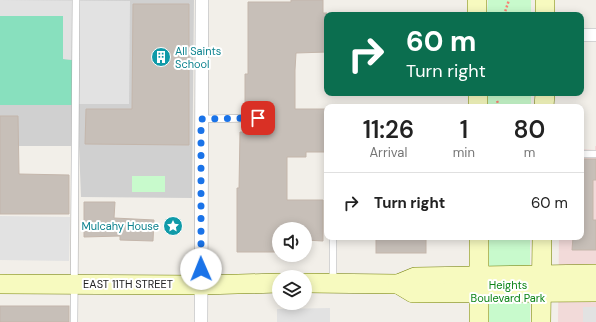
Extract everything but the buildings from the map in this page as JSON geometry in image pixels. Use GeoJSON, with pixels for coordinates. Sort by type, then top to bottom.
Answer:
{"type":"FeatureCollection","features":[{"type":"Feature","properties":{"kind":"main road"},"geometry":{"type":"LineString","coordinates":[[477,0],[478,12]]}},
{"type":"Feature","properties":{"kind":"main road"},"geometry":{"type":"LineString","coordinates":[[545,0],[545,12]]}},
{"type":"Feature","properties":{"kind":"main road"},"geometry":{"type":"LineString","coordinates":[[479,240],[479,322]]}},
{"type":"Feature","properties":{"kind":"main road"},"geometry":{"type":"LineString","coordinates":[[541,322],[542,240]]}},
{"type":"Feature","properties":{"kind":"main road"},"geometry":{"type":"LineString","coordinates":[[312,283],[398,284],[415,277],[479,284],[541,283],[596,274]]}},
{"type":"Feature","properties":{"kind":"main road","name":"EAST 11TH STREET"},"geometry":{"type":"LineString","coordinates":[[0,284],[201,285],[272,283]]}},
{"type":"Feature","properties":{"kind":"main road"},"geometry":{"type":"LineString","coordinates":[[541,283],[596,292]]}},
{"type":"Feature","properties":{"kind":"street"},"geometry":{"type":"LineString","coordinates":[[201,322],[202,0]]}},
{"type":"Feature","properties":{"kind":"street"},"geometry":{"type":"LineString","coordinates":[[584,35],[596,35]]}},
{"type":"Feature","properties":{"kind":"lane"},"geometry":{"type":"LineString","coordinates":[[74,322],[76,0]]}},
{"type":"Feature","properties":{"kind":"lane"},"geometry":{"type":"LineString","coordinates":[[201,119],[258,118]]}},
{"type":"Feature","properties":{"kind":"lane"},"geometry":{"type":"LineString","coordinates":[[584,154],[596,154]]}},
{"type":"Feature","properties":{"kind":"lane"},"geometry":{"type":"LineString","coordinates":[[333,282],[334,240]]}},
{"type":"Feature","properties":{"kind":"path"},"geometry":{"type":"LineString","coordinates":[[505,12],[509,0]]}},
{"type":"Feature","properties":{"kind":"shaded area"},"geometry":{"type":"Polygon","coordinates":[[[0,0],[194,0],[192,198],[81,197],[79,146],[0,146],[0,0]]]}},
{"type":"Feature","properties":{"kind":"shaded area"},"geometry":{"type":"Polygon","coordinates":[[[0,0],[130,1],[129,104],[73,104],[73,60],[63,59],[63,16],[0,16],[0,0]]]}},
{"type":"Feature","properties":{"kind":"shaded area"},"geometry":{"type":"Polygon","coordinates":[[[596,146],[596,322],[558,322],[559,240],[584,240],[584,149],[595,150],[596,146]]]}},
{"type":"Feature","properties":{"kind":"shaded area"},"geometry":{"type":"Polygon","coordinates":[[[0,216],[70,217],[69,261],[0,260],[0,216]]]}},
{"type":"Feature","properties":{"kind":"shaded area"},"geometry":{"type":"Polygon","coordinates":[[[583,307],[596,307],[596,322],[583,322],[583,307]]]}},
{"type":"Feature","properties":{"kind":"shaded area"},"geometry":{"type":"Polygon","coordinates":[[[312,308],[330,308],[330,322],[277,322],[277,310],[312,310],[312,308]]]}},
{"type":"Feature","properties":{"kind":"green space"},"geometry":{"type":"Polygon","coordinates":[[[488,0],[531,0],[531,12],[487,12],[488,0]]]}},
{"type":"Feature","properties":{"kind":"green space"},"geometry":{"type":"Polygon","coordinates":[[[0,16],[63,16],[63,59],[73,60],[73,105],[0,105],[0,16]]]}},
{"type":"Feature","properties":{"kind":"green space"},"geometry":{"type":"Polygon","coordinates":[[[487,96],[531,96],[531,104],[487,104],[487,96]]]}},
{"type":"Feature","properties":{"kind":"green space"},"geometry":{"type":"Polygon","coordinates":[[[132,176],[165,176],[165,192],[132,192],[132,176]]]}},
{"type":"Feature","properties":{"kind":"green space","name":"Heights Boulevard Park"},"geometry":{"type":"Polygon","coordinates":[[[486,240],[530,240],[530,322],[487,322],[486,240]]]}},
{"type":"Feature","properties":{"kind":"place","name":"All Saints School"},"geometry":{"type":"Point","coordinates":[161,57]}},
{"type":"Feature","properties":{"kind":"place","name":"Mulcahy House"},"geometry":{"type":"Point","coordinates":[173,226]}},
{"type":"Feature","properties":{"kind":"route"},"geometry":{"type":"LineString","coordinates":[[201,269],[201,119],[258,118]]}}]}
